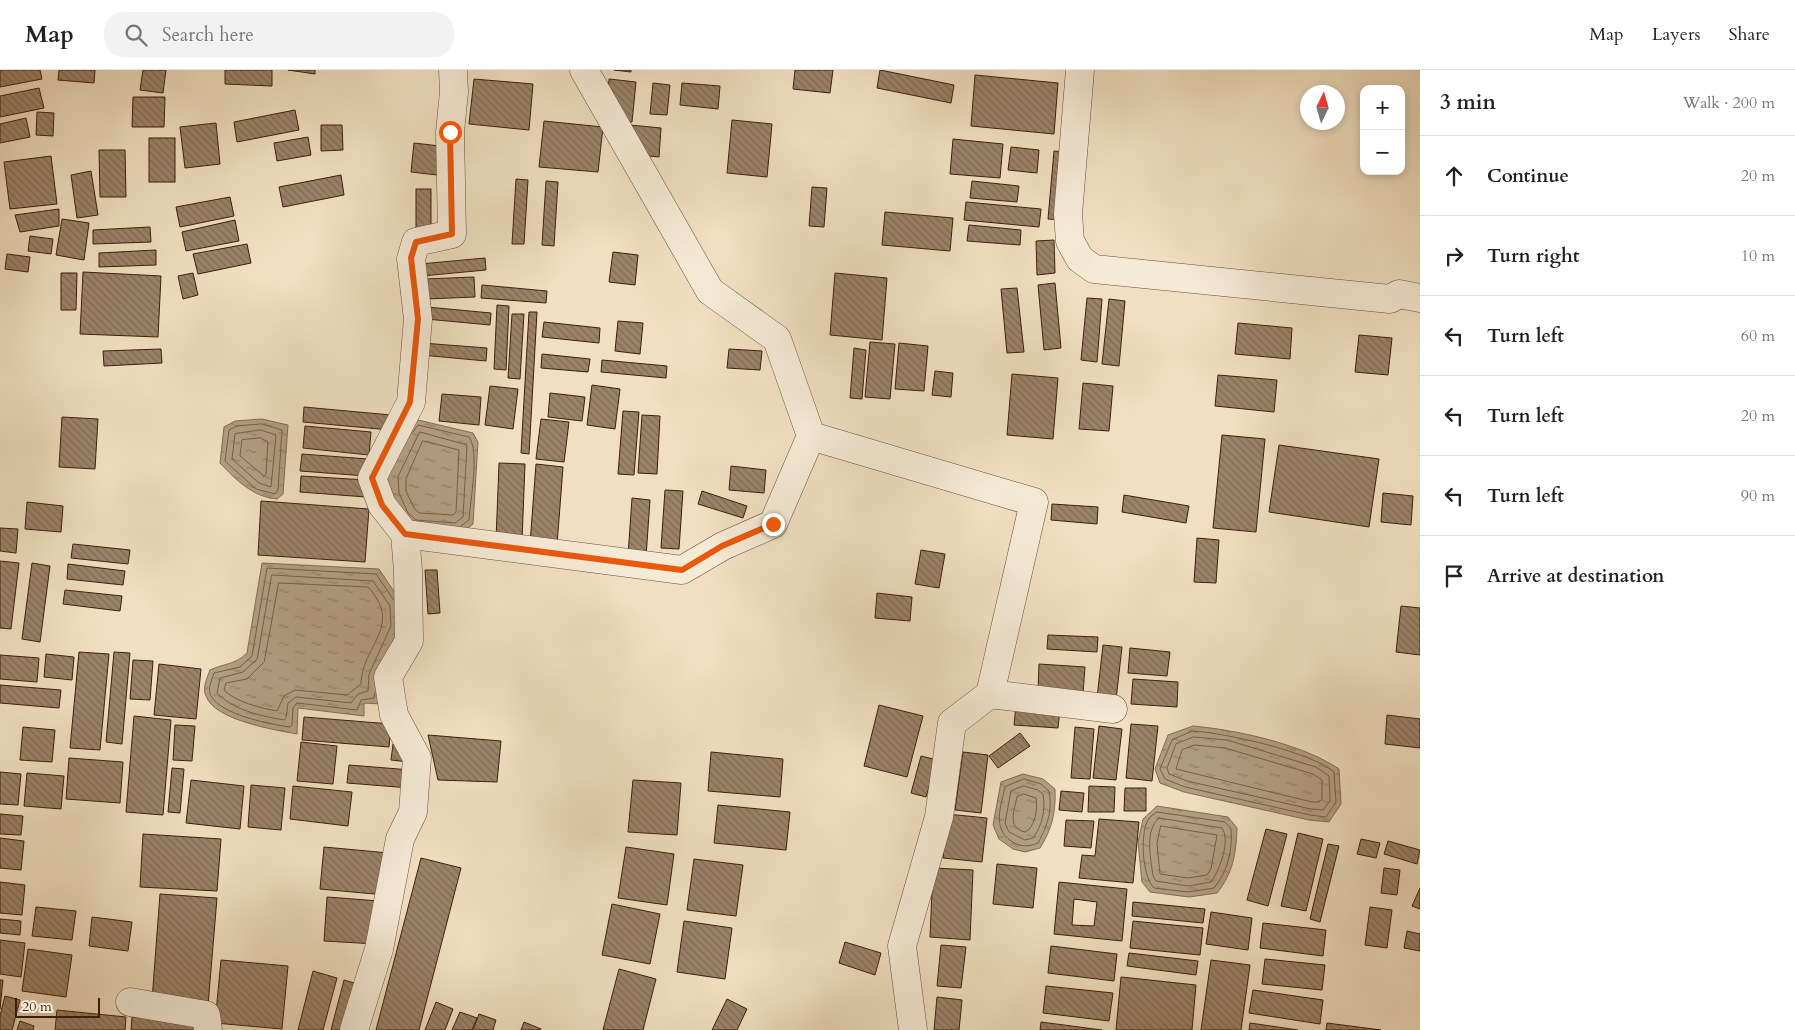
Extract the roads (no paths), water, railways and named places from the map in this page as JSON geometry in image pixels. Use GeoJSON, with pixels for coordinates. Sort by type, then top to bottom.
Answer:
{"type":"FeatureCollection","features":[{"type":"Feature","properties":{"kind":"street"},"geometry":{"type":"LineString","coordinates":[[354,1030],[379,949],[400,839],[413,812],[418,758],[394,715],[388,678],[409,641],[408,572],[405,534],[382,505],[372,478],[410,402],[418,319],[411,258],[416,242],[452,234],[450,132],[454,92],[453,70]]}},
{"type":"Feature","properties":{"kind":"street"},"geometry":{"type":"LineString","coordinates":[[405,534],[682,570],[722,546],[773,524],[811,436],[778,338],[710,291],[584,70]]}},
{"type":"Feature","properties":{"kind":"street"},"geometry":{"type":"LineString","coordinates":[[1080,70],[1068,214],[1070,241],[1080,259],[1094,269],[1390,298],[1400,294],[1420,298]]}},
{"type":"Feature","properties":{"kind":"street"},"geometry":{"type":"LineString","coordinates":[[811,436],[1034,502],[990,694],[952,723],[939,817],[902,946],[913,1030]]}},
{"type":"Feature","properties":{"kind":"street"},"geometry":{"type":"LineString","coordinates":[[990,694],[1113,709]]}},
{"type":"Feature","properties":{"kind":"street"},"geometry":{"type":"LineString","coordinates":[[130,1002],[206,1015],[208,1030]]}},
{"type":"Feature","properties":{"kind":"water"},"geometry":{"type":"Polygon","coordinates":[[[262,419],[288,425],[283,494],[277,499],[260,495],[246,487],[220,463],[224,427],[235,421],[262,419]]]}},
{"type":"Feature","properties":{"kind":"water"},"geometry":{"type":"Polygon","coordinates":[[[414,419],[473,433],[478,442],[473,524],[459,535],[412,531],[388,495],[386,476],[414,419]]]}},
{"type":"Feature","properties":{"kind":"water"},"geometry":{"type":"Polygon","coordinates":[[[262,563],[379,569],[401,602],[402,628],[381,704],[364,703],[364,716],[298,708],[297,734],[233,718],[220,712],[211,704],[205,690],[205,683],[210,670],[234,662],[247,653],[262,563]]]}},
{"type":"Feature","properties":{"kind":"water"},"geometry":{"type":"Polygon","coordinates":[[[1193,726],[1229,731],[1269,740],[1288,745],[1324,760],[1339,769],[1341,804],[1329,822],[1309,820],[1184,792],[1160,783],[1155,769],[1168,735],[1193,726]]]}},
{"type":"Feature","properties":{"kind":"water"},"geometry":{"type":"Polygon","coordinates":[[[1023,774],[1043,779],[1055,789],[1054,813],[1048,834],[1040,848],[1025,852],[1013,849],[999,839],[993,825],[1001,782],[1023,774]]]}},
{"type":"Feature","properties":{"kind":"water"},"geometry":{"type":"Polygon","coordinates":[[[1157,806],[1228,817],[1237,828],[1233,863],[1227,878],[1217,893],[1189,897],[1150,892],[1142,882],[1138,842],[1143,819],[1157,806]]]}}]}
